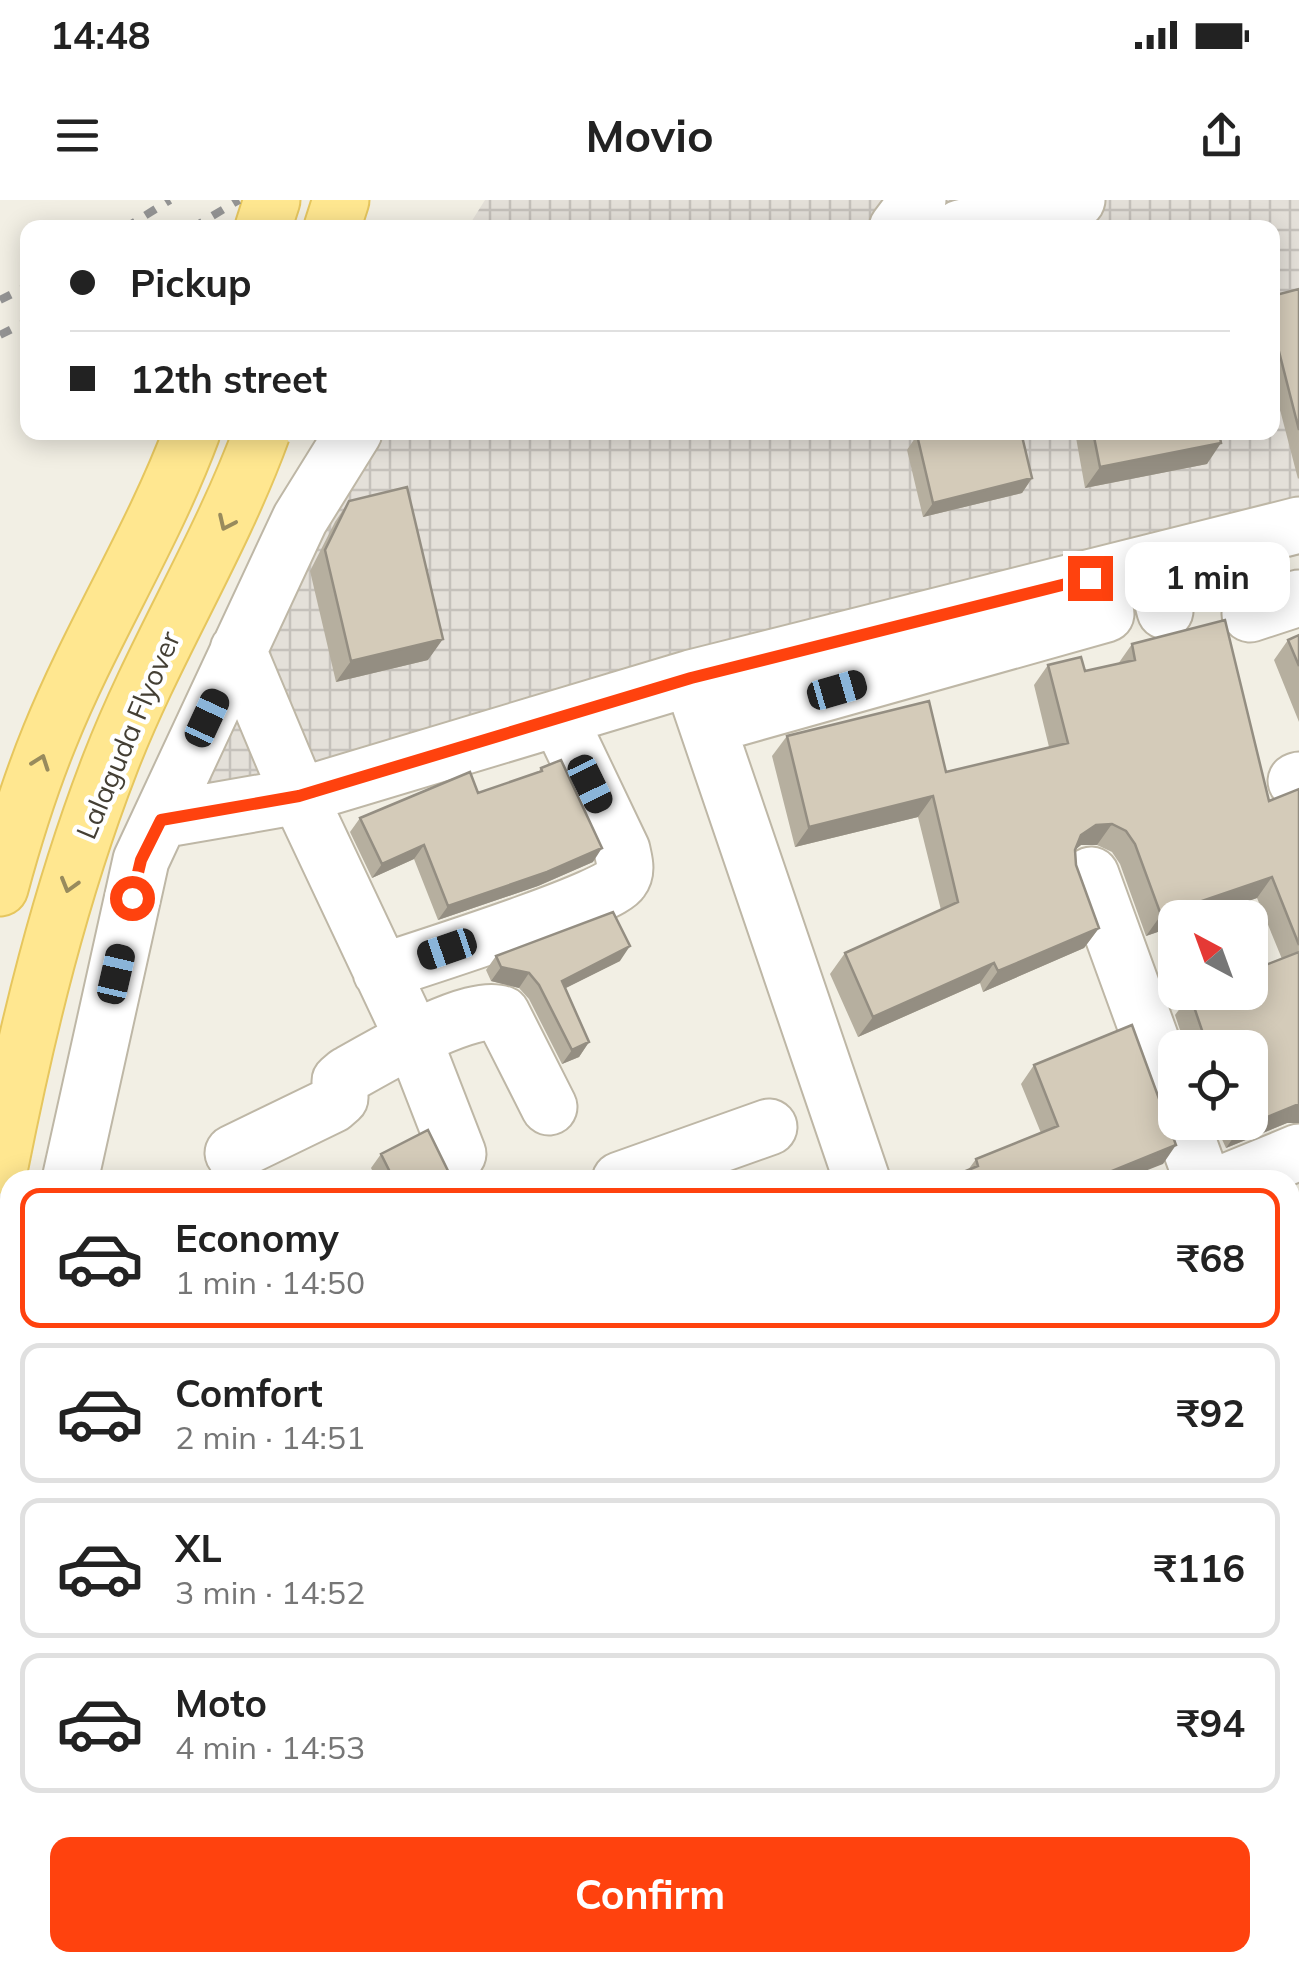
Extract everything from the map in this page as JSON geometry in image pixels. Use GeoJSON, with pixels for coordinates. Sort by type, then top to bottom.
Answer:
{"type":"FeatureCollection","features":[{"type":"Feature","properties":{"kind":"main road"},"geometry":{"type":"LineString","coordinates":[[0,888],[16,828],[50,734],[146,539],[189,440]]}},
{"type":"Feature","properties":{"kind":"main road","name":"Lalaguda Flyover"},"geometry":{"type":"LineString","coordinates":[[0,1165],[24,1048],[85,832],[112,760],[242,489],[259,440]]}},
{"type":"Feature","properties":{"kind":"street"},"geometry":{"type":"LineString","coordinates":[[993,220],[1077,200]]}},
{"type":"Feature","properties":{"kind":"street"},"geometry":{"type":"LineString","coordinates":[[72,1170],[141,860],[300,519],[349,440]]}},
{"type":"Feature","properties":{"kind":"street"},"geometry":{"type":"LineString","coordinates":[[161,820],[299,796],[559,718],[699,702],[1075,615],[1158,587],[1299,525]]}},
{"type":"Feature","properties":{"kind":"street"},"geometry":{"type":"LineString","coordinates":[[238,650],[299,796],[413,1038],[458,1154]]}},
{"type":"Feature","properties":{"kind":"street"},"geometry":{"type":"LineString","coordinates":[[699,702],[859,1170]]}},
{"type":"Feature","properties":{"kind":"street"},"geometry":{"type":"LineString","coordinates":[[381,972],[580,903],[624,878],[622,850],[559,718]]}},
{"type":"Feature","properties":{"kind":"street"},"geometry":{"type":"LineString","coordinates":[[1091,875],[1158,1059]]}},
{"type":"Feature","properties":{"kind":"street"},"geometry":{"type":"LineString","coordinates":[[232,1153],[332,1105],[340,1098],[340,1081],[347,1075],[413,1038],[484,1011],[502,1014],[549,1107]]}},
{"type":"Feature","properties":{"kind":"street"},"geometry":{"type":"LineString","coordinates":[[648,1170],[769,1126]]}},
{"type":"Feature","properties":{"kind":"street"},"geometry":{"type":"LineString","coordinates":[[1188,1140],[1198,1170]]}},
{"type":"Feature","properties":{"kind":"street"},"geometry":{"type":"LineString","coordinates":[[1255,1170],[1299,1152]]}},
{"type":"Feature","properties":{"kind":"street"},"geometry":{"type":"LineString","coordinates":[[0,1165],[51,1170]]}},
{"type":"Feature","properties":{"kind":"shaded area"},"geometry":{"type":"Polygon","coordinates":[[[485,200],[1299,200],[1299,555],[198,826],[268,554],[338,440],[1280,440],[1280,220],[472,220],[485,200]]]}},
{"type":"Feature","properties":{"kind":"building"},"geometry":{"type":"Polygon","coordinates":[[[1299,289],[1299,430],[1280,355],[1280,294],[1299,289]]]}},
{"type":"Feature","properties":{"kind":"building"},"geometry":{"type":"Polygon","coordinates":[[[918,440],[1023,440],[1032,478],[933,503],[918,440]]]}},
{"type":"Feature","properties":{"kind":"building"},"geometry":{"type":"Polygon","coordinates":[[[1095,440],[1220,440],[1221,443],[1100,467],[1095,440]]]}},
{"type":"Feature","properties":{"kind":"building"},"geometry":{"type":"Polygon","coordinates":[[[407,487],[443,639],[351,661],[325,550],[349,501],[407,487]]]}},
{"type":"Feature","properties":{"kind":"building"},"geometry":{"type":"Polygon","coordinates":[[[1225,620],[1269,801],[1299,789],[1299,945],[1272,877],[1205,900],[1158,900],[1158,907],[1135,844],[1126,831],[1112,824],[1096,825],[1081,835],[1075,850],[1076,865],[1099,928],[998,971],[994,963],[873,1017],[845,953],[958,902],[933,796],[809,827],[787,736],[929,701],[946,772],[1068,743],[1048,665],[1081,657],[1085,671],[1135,660],[1132,644],[1225,620]]]}},
{"type":"Feature","properties":{"kind":"building"},"geometry":{"type":"Polygon","coordinates":[[[1299,635],[1299,666],[1288,640],[1299,635]]]}},
{"type":"Feature","properties":{"kind":"building"},"geometry":{"type":"Polygon","coordinates":[[[561,760],[602,848],[547,872],[448,906],[424,845],[382,864],[360,818],[470,772],[478,793],[542,771],[541,768],[561,760]]]}},
{"type":"Feature","properties":{"kind":"building"},"geometry":{"type":"Polygon","coordinates":[[[613,912],[630,946],[562,981],[589,1042],[572,1050],[539,985],[529,973],[501,967],[496,956],[613,912]]]}},
{"type":"Feature","properties":{"kind":"building"},"geometry":{"type":"Polygon","coordinates":[[[1299,952],[1299,1104],[1268,1117],[1268,1030],[1202,1030],[1195,1010],[1268,1010],[1268,964],[1299,952]]]}},
{"type":"Feature","properties":{"kind":"building"},"geometry":{"type":"Polygon","coordinates":[[[1132,1025],[1158,1096],[1158,1140],[1174,1140],[1176,1145],[1115,1170],[968,1170],[978,1166],[976,1159],[1058,1126],[1034,1065],[1132,1025]]]}},
{"type":"Feature","properties":{"kind":"building"},"geometry":{"type":"Polygon","coordinates":[[[428,1130],[448,1170],[389,1170],[381,1154],[428,1130]]]}},
{"type":"Feature","properties":{"kind":"railway"},"geometry":{"type":"LineString","coordinates":[[138,220],[170,200]]}},
{"type":"Feature","properties":{"kind":"railway"},"geometry":{"type":"LineString","coordinates":[[205,220],[239,200]]}},
{"type":"Feature","properties":{"kind":"railway"},"geometry":{"type":"LineString","coordinates":[[0,300],[20,290]]}},
{"type":"Feature","properties":{"kind":"railway"},"geometry":{"type":"LineString","coordinates":[[0,335],[20,325]]}},
{"type":"Feature","properties":{"kind":"route"},"geometry":{"type":"LineString","coordinates":[[132,898],[141,860],[161,820],[299,796],[691,678],[1090,578]]}}]}
